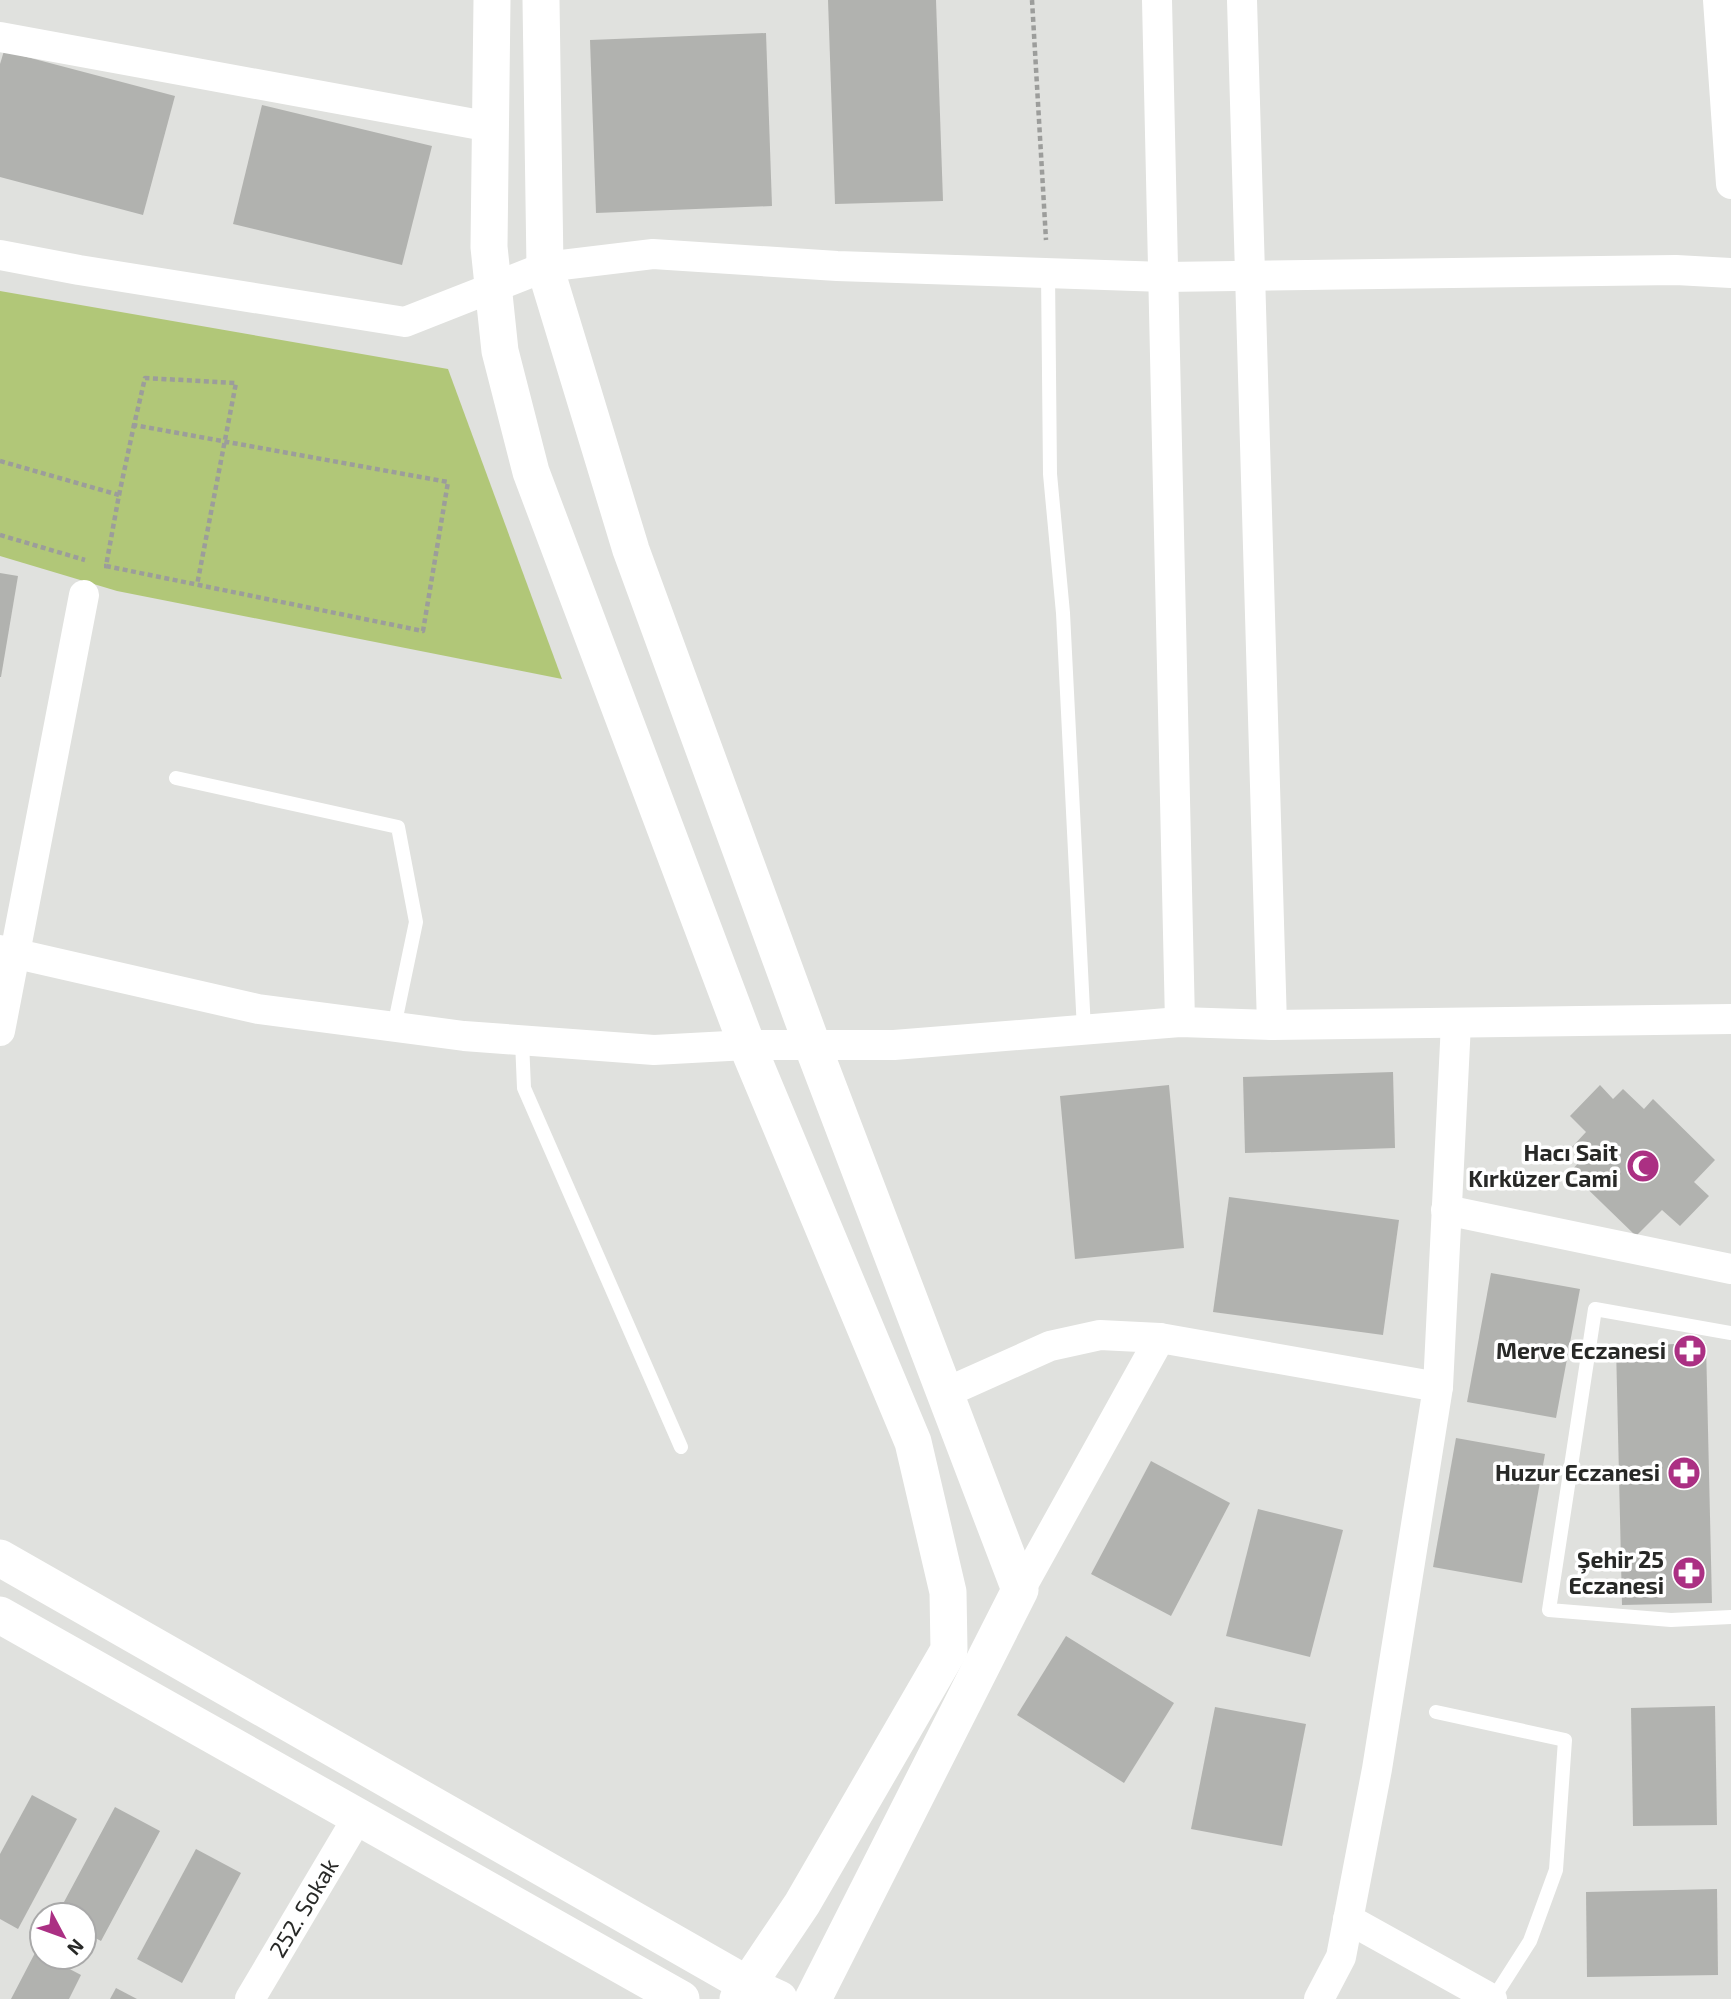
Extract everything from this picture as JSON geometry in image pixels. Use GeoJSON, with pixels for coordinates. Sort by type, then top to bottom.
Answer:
{"type":"FeatureCollection","features":[{"type":"Feature","properties":{"kind":"street"},"geometry":{"type":"LineString","coordinates":[[0,1558],[755,1994],[802,1904],[949,1650],[948,1592],[914,1442],[747,1045],[531,472],[500,351],[489,247],[492,0]]}},
{"type":"Feature","properties":{"kind":"street"},"geometry":{"type":"LineString","coordinates":[[541,0],[545,267],[631,550],[813,1047],[1020,1590]]}},
{"type":"Feature","properties":{"kind":"street"},"geometry":{"type":"LineString","coordinates":[[1157,0],[1180,1022]]}},
{"type":"Feature","properties":{"kind":"street"},"geometry":{"type":"LineString","coordinates":[[1242,0],[1272,1025]]}},
{"type":"Feature","properties":{"kind":"street"},"geometry":{"type":"LineString","coordinates":[[1717,0],[1731,184]]}},
{"type":"Feature","properties":{"kind":"street"},"geometry":{"type":"LineString","coordinates":[[0,37],[491,127]]}},
{"type":"Feature","properties":{"kind":"street"},"geometry":{"type":"LineString","coordinates":[[0,256],[405,322],[545,267],[653,254],[837,267],[1164,277],[1676,270],[1731,273]]}},
{"type":"Feature","properties":{"kind":"street"},"geometry":{"type":"LineString","coordinates":[[0,1031],[8,951],[84,595]]}},
{"type":"Feature","properties":{"kind":"street"},"geometry":{"type":"LineString","coordinates":[[8,951],[258,1009],[522,1041],[654,1050],[747,1045],[894,1045],[1180,1022],[1272,1025],[1731,1020]]}},
{"type":"Feature","properties":{"kind":"street"},"geometry":{"type":"LineString","coordinates":[[1319,1999],[1341,1957],[1377,1769],[1438,1387],[1456,1023]]}},
{"type":"Feature","properties":{"kind":"street"},"geometry":{"type":"LineString","coordinates":[[1446,1210],[1731,1269]]}},
{"type":"Feature","properties":{"kind":"street"},"geometry":{"type":"LineString","coordinates":[[901,1413],[1050,1346],[1100,1335],[1160,1338],[1438,1387]]}},
{"type":"Feature","properties":{"kind":"street"},"geometry":{"type":"LineString","coordinates":[[813,1999],[1020,1590],[1160,1338]]}},
{"type":"Feature","properties":{"kind":"street"},"geometry":{"type":"LineString","coordinates":[[0,1615],[681,1999]]}},
{"type":"Feature","properties":{"kind":"street","name":"252. Sokak"},"geometry":{"type":"LineString","coordinates":[[250,1999],[358,1816]]}},
{"type":"Feature","properties":{"kind":"street"},"geometry":{"type":"LineString","coordinates":[[1348,1919],[1493,1999]]}},
{"type":"Feature","properties":{"kind":"lane"},"geometry":{"type":"LineString","coordinates":[[1048,273],[1050,474],[1063,613],[1084,1030]]}},
{"type":"Feature","properties":{"kind":"lane"},"geometry":{"type":"LineString","coordinates":[[176,778],[398,827],[416,922],[394,1027]]}},
{"type":"Feature","properties":{"kind":"lane"},"geometry":{"type":"LineString","coordinates":[[522,1041],[524,1087],[681,1447]]}},
{"type":"Feature","properties":{"kind":"lane"},"geometry":{"type":"LineString","coordinates":[[1731,1333],[1595,1309],[1549,1610],[1671,1620],[1731,1616]]}},
{"type":"Feature","properties":{"kind":"lane"},"geometry":{"type":"LineString","coordinates":[[1436,1712],[1565,1740],[1556,1870],[1530,1941],[1493,1999]]}},
{"type":"Feature","properties":{"kind":"path"},"geometry":{"type":"LineString","coordinates":[[1032,0],[1048,273]]}},
{"type":"Feature","properties":{"kind":"path"},"geometry":{"type":"LineString","coordinates":[[106,566],[145,378],[236,383],[197,585]]}},
{"type":"Feature","properties":{"kind":"path"},"geometry":{"type":"LineString","coordinates":[[0,535],[106,566],[423,631],[448,482],[134,425]]}},
{"type":"Feature","properties":{"kind":"path"},"geometry":{"type":"LineString","coordinates":[[0,461],[119,495]]}},
{"type":"Feature","properties":{"kind":"green space"},"geometry":{"type":"Polygon","coordinates":[[[0,291],[448,369],[562,679],[117,591],[0,556],[0,291]]]}},
{"type":"Feature","properties":{"kind":"building"},"geometry":{"type":"Polygon","coordinates":[[[828,0],[936,0],[943,201],[835,204],[828,0]]]}},
{"type":"Feature","properties":{"kind":"building"},"geometry":{"type":"Polygon","coordinates":[[[766,33],[772,206],[596,213],[590,40],[766,33]]]}},
{"type":"Feature","properties":{"kind":"building"},"geometry":{"type":"Polygon","coordinates":[[[4,51],[175,96],[143,215],[0,177],[0,64],[4,51]]]}},
{"type":"Feature","properties":{"kind":"building"},"geometry":{"type":"Polygon","coordinates":[[[262,105],[432,146],[402,265],[233,224],[262,105]]]}},
{"type":"Feature","properties":{"kind":"building"},"geometry":{"type":"Polygon","coordinates":[[[0,573],[18,576],[1,677],[0,677],[0,573]]]}},
{"type":"Feature","properties":{"kind":"building"},"geometry":{"type":"Polygon","coordinates":[[[1393,1072],[1395,1148],[1245,1153],[1243,1077],[1393,1072]]]}},
{"type":"Feature","properties":{"kind":"building"},"geometry":{"type":"Polygon","coordinates":[[[1169,1085],[1184,1248],[1075,1259],[1060,1096],[1169,1085]]]}},
{"type":"Feature","properties":{"kind":"building","name":"Hacı Sait Kırküzer Cami"},"geometry":{"type":"Polygon","coordinates":[[[1600,1085],[1613,1099],[1623,1089],[1644,1109],[1653,1099],[1715,1160],[1694,1182],[1709,1196],[1680,1226],[1662,1210],[1636,1236],[1570,1172],[1583,1158],[1572,1147],[1586,1132],[1570,1116],[1600,1085]]]}},
{"type":"Feature","properties":{"kind":"building"},"geometry":{"type":"Polygon","coordinates":[[[1229,1197],[1399,1220],[1383,1335],[1213,1312],[1229,1197]]]}},
{"type":"Feature","properties":{"kind":"building"},"geometry":{"type":"Polygon","coordinates":[[[1491,1273],[1580,1289],[1556,1418],[1467,1402],[1491,1273]]]}},
{"type":"Feature","properties":{"kind":"building"},"geometry":{"type":"Polygon","coordinates":[[[1706,1343],[1712,1603],[1622,1605],[1616,1346],[1706,1343]]]}},
{"type":"Feature","properties":{"kind":"building"},"geometry":{"type":"Polygon","coordinates":[[[1456,1438],[1545,1454],[1522,1583],[1433,1567],[1456,1438]]]}},
{"type":"Feature","properties":{"kind":"building"},"geometry":{"type":"Polygon","coordinates":[[[1151,1461],[1230,1503],[1171,1616],[1091,1574],[1151,1461]]]}},
{"type":"Feature","properties":{"kind":"building"},"geometry":{"type":"Polygon","coordinates":[[[1258,1509],[1343,1530],[1310,1657],[1226,1636],[1258,1509]]]}},
{"type":"Feature","properties":{"kind":"building"},"geometry":{"type":"Polygon","coordinates":[[[1066,1636],[1174,1703],[1124,1783],[1017,1715],[1066,1636]]]}},
{"type":"Feature","properties":{"kind":"building"},"geometry":{"type":"Polygon","coordinates":[[[1715,1706],[1717,1825],[1633,1826],[1631,1708],[1715,1706]]]}},
{"type":"Feature","properties":{"kind":"building"},"geometry":{"type":"Polygon","coordinates":[[[1215,1707],[1306,1724],[1282,1846],[1191,1829],[1215,1707]]]}},
{"type":"Feature","properties":{"kind":"building"},"geometry":{"type":"Polygon","coordinates":[[[32,1795],[77,1819],[33,1901],[28,1901],[28,1910],[18,1929],[0,1919],[0,1854],[32,1795]]]}},
{"type":"Feature","properties":{"kind":"building"},"geometry":{"type":"Polygon","coordinates":[[[115,1807],[160,1831],[101,1941],[98,1939],[98,1901],[65,1901],[115,1807]]]}},
{"type":"Feature","properties":{"kind":"building"},"geometry":{"type":"Polygon","coordinates":[[[196,1849],[241,1873],[182,1983],[137,1959],[196,1849]]]}},
{"type":"Feature","properties":{"kind":"building"},"geometry":{"type":"Polygon","coordinates":[[[1717,1889],[1718,1975],[1587,1977],[1586,1892],[1717,1889]]]}},
{"type":"Feature","properties":{"kind":"building"},"geometry":{"type":"Polygon","coordinates":[[[28,1966],[28,1971],[73,1971],[81,1975],[69,1999],[11,1999],[28,1966]]]}},
{"type":"Feature","properties":{"kind":"building"},"geometry":{"type":"Polygon","coordinates":[[[116,1988],[137,1999],[110,1999],[116,1988]]]}},
{"type":"Feature","properties":{"kind":"place","name":"Hacı Sait Kırküzer Cami"},"geometry":{"type":"Point","coordinates":[1643,1166]}},
{"type":"Feature","properties":{"kind":"place","name":"Merve Eczanesi"},"geometry":{"type":"Point","coordinates":[1690,1351]}},
{"type":"Feature","properties":{"kind":"place","name":"Huzur Eczanesi"},"geometry":{"type":"Point","coordinates":[1684,1473]}},
{"type":"Feature","properties":{"kind":"place","name":"Şehir 25 Eczanesi"},"geometry":{"type":"Point","coordinates":[1689,1573]}}]}
